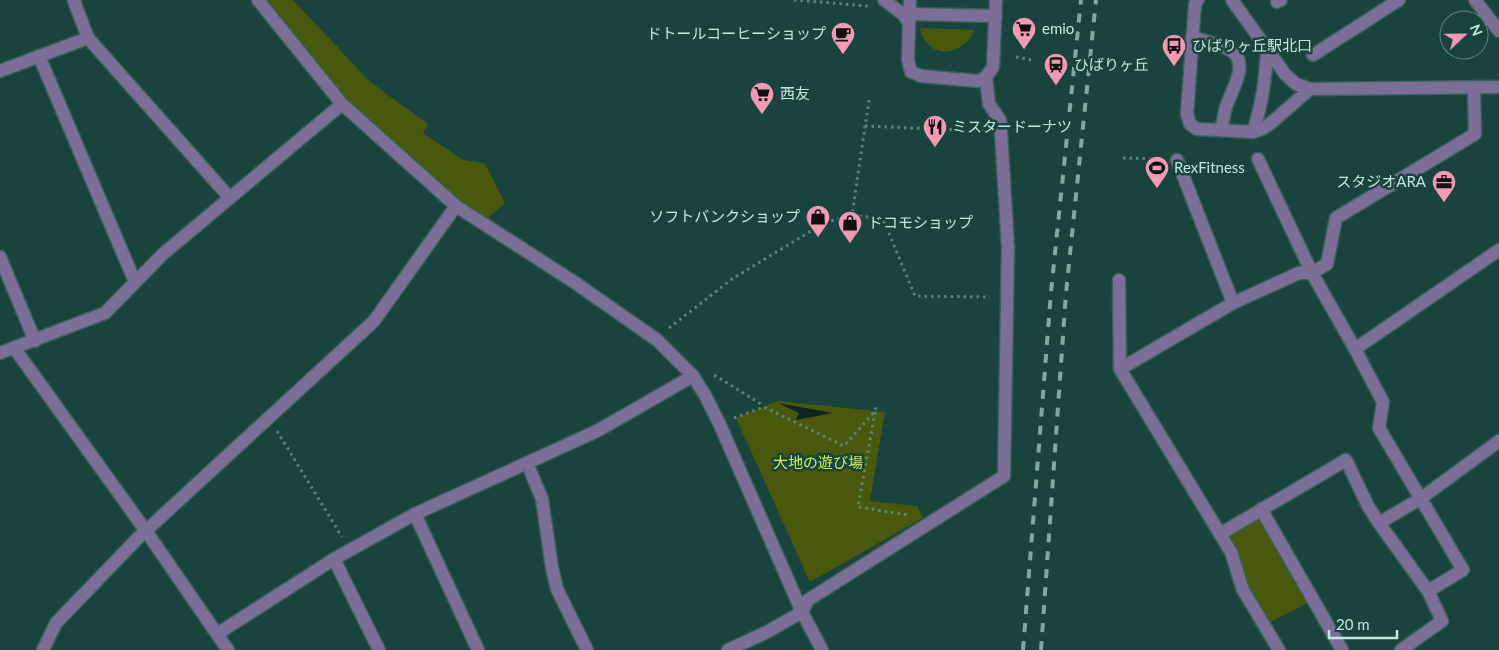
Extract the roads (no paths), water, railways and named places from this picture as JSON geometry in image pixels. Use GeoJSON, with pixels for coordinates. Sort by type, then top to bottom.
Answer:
{"type":"FeatureCollection","features":[{"type":"Feature","properties":{"kind":"street"},"geometry":{"type":"LineString","coordinates":[[73,0],[88,38],[230,198]]}},
{"type":"Feature","properties":{"kind":"street"},"geometry":{"type":"LineString","coordinates":[[258,0],[342,104],[456,206],[574,282],[657,340],[692,376],[705,395],[720,425],[802,612],[822,650]]}},
{"type":"Feature","properties":{"kind":"street"},"geometry":{"type":"LineString","coordinates":[[910,0],[908,60],[911,72],[921,76],[978,81],[986,77],[992,67],[996,0]]}},
{"type":"Feature","properties":{"kind":"street"},"geometry":{"type":"LineString","coordinates":[[1198,0],[1195,4],[1187,114],[1190,124],[1197,129],[1253,132],[1271,123],[1310,89]]}},
{"type":"Feature","properties":{"kind":"street"},"geometry":{"type":"LineString","coordinates":[[1232,0],[1285,74],[1296,84],[1310,89],[1499,88]]}},
{"type":"Feature","properties":{"kind":"street"},"geometry":{"type":"LineString","coordinates":[[1313,55],[1399,0]]}},
{"type":"Feature","properties":{"kind":"street"},"geometry":{"type":"LineString","coordinates":[[1475,0],[1499,31]]}},
{"type":"Feature","properties":{"kind":"street"},"geometry":{"type":"LineString","coordinates":[[880,3],[909,18],[995,16]]}},
{"type":"Feature","properties":{"kind":"street"},"geometry":{"type":"LineString","coordinates":[[1192,37],[1229,50],[1236,55],[1239,64],[1238,76],[1226,107],[1221,130]]}},
{"type":"Feature","properties":{"kind":"street"},"geometry":{"type":"LineString","coordinates":[[0,71],[88,38]]}},
{"type":"Feature","properties":{"kind":"street"},"geometry":{"type":"LineString","coordinates":[[1253,132],[1259,114],[1266,76],[1267,50]]}},
{"type":"Feature","properties":{"kind":"street"},"geometry":{"type":"LineString","coordinates":[[39,56],[135,282]]}},
{"type":"Feature","properties":{"kind":"street"},"geometry":{"type":"LineString","coordinates":[[728,650],[767,632],[802,612],[808,600],[1004,476],[1008,246],[1000,120],[989,104],[986,77]]}},
{"type":"Feature","properties":{"kind":"street"},"geometry":{"type":"LineString","coordinates":[[1120,369],[1233,303],[1299,273],[1312,273],[1327,264],[1336,218],[1475,134],[1474,88]]}},
{"type":"Feature","properties":{"kind":"street"},"geometry":{"type":"LineString","coordinates":[[0,353],[105,313],[164,254],[342,104]]}},
{"type":"Feature","properties":{"kind":"street"},"geometry":{"type":"LineString","coordinates":[[1258,159],[1312,273],[1383,402],[1380,428],[1462,570],[1428,591]]}},
{"type":"Feature","properties":{"kind":"street"},"geometry":{"type":"LineString","coordinates":[[1177,160],[1233,303]]}},
{"type":"Feature","properties":{"kind":"street"},"geometry":{"type":"LineString","coordinates":[[43,650],[56,622],[146,531],[374,321],[456,206]]}},
{"type":"Feature","properties":{"kind":"street"},"geometry":{"type":"LineString","coordinates":[[1355,349],[1499,250]]}},
{"type":"Feature","properties":{"kind":"street"},"geometry":{"type":"LineString","coordinates":[[0,257],[35,341]]}},
{"type":"Feature","properties":{"kind":"street"},"geometry":{"type":"LineString","coordinates":[[1119,280],[1120,369],[1231,552],[1243,590],[1279,650]]}},
{"type":"Feature","properties":{"kind":"street"},"geometry":{"type":"LineString","coordinates":[[14,349],[146,531],[228,650]]}},
{"type":"Feature","properties":{"kind":"street"},"geometry":{"type":"LineString","coordinates":[[217,634],[334,560],[415,514],[597,431],[692,376]]}},
{"type":"Feature","properties":{"kind":"street"},"geometry":{"type":"LineString","coordinates":[[1379,523],[1420,499],[1499,442]]}},
{"type":"Feature","properties":{"kind":"street"},"geometry":{"type":"LineString","coordinates":[[1220,534],[1346,460],[1368,506],[1428,591],[1442,621],[1401,650]]}},
{"type":"Feature","properties":{"kind":"street"},"geometry":{"type":"LineString","coordinates":[[527,463],[542,499],[557,589],[587,650]]}},
{"type":"Feature","properties":{"kind":"street"},"geometry":{"type":"LineString","coordinates":[[1261,509],[1342,650]]}},
{"type":"Feature","properties":{"kind":"street"},"geometry":{"type":"LineString","coordinates":[[415,514],[478,650]]}},
{"type":"Feature","properties":{"kind":"street"},"geometry":{"type":"LineString","coordinates":[[334,560],[379,650]]}},
{"type":"Feature","properties":{"kind":"water"},"geometry":{"type":"Polygon","coordinates":[[[778,403],[833,413],[796,420],[799,413],[778,403]]]}},
{"type":"Feature","properties":{"kind":"railway"},"geometry":{"type":"LineString","coordinates":[[1023,650],[1051,292],[1081,0]]}},
{"type":"Feature","properties":{"kind":"railway"},"geometry":{"type":"LineString","coordinates":[[1041,650],[1066,293],[1096,0]]}},
{"type":"Feature","properties":{"kind":"place","name":"emio"},"geometry":{"type":"Point","coordinates":[1024,50]}},
{"type":"Feature","properties":{"kind":"place","name":"ドトールコーヒーショップ"},"geometry":{"type":"Point","coordinates":[843,55]}},
{"type":"Feature","properties":{"kind":"place","name":"ひばりヶ丘駅北口"},"geometry":{"type":"Point","coordinates":[1174,67]}},
{"type":"Feature","properties":{"kind":"place","name":"ひばりヶ丘"},"geometry":{"type":"Point","coordinates":[1056,86]}},
{"type":"Feature","properties":{"kind":"place","name":"西友"},"geometry":{"type":"Point","coordinates":[762,115]}},
{"type":"Feature","properties":{"kind":"place","name":"ミスタードーナツ"},"geometry":{"type":"Point","coordinates":[935,148]}},
{"type":"Feature","properties":{"kind":"place","name":"RexFitness"},"geometry":{"type":"Point","coordinates":[1157,189]}},
{"type":"Feature","properties":{"kind":"place","name":"スタジオARA"},"geometry":{"type":"Point","coordinates":[1444,203]}},
{"type":"Feature","properties":{"kind":"place","name":"ソフトバンクショップ"},"geometry":{"type":"Point","coordinates":[818,238]}},
{"type":"Feature","properties":{"kind":"place","name":"ドコモショップ"},"geometry":{"type":"Point","coordinates":[850,244]}},
{"type":"Feature","properties":{"kind":"park label","name":"大地の遊び場"},"geometry":{"type":"Point","coordinates":[818,463]}}]}
